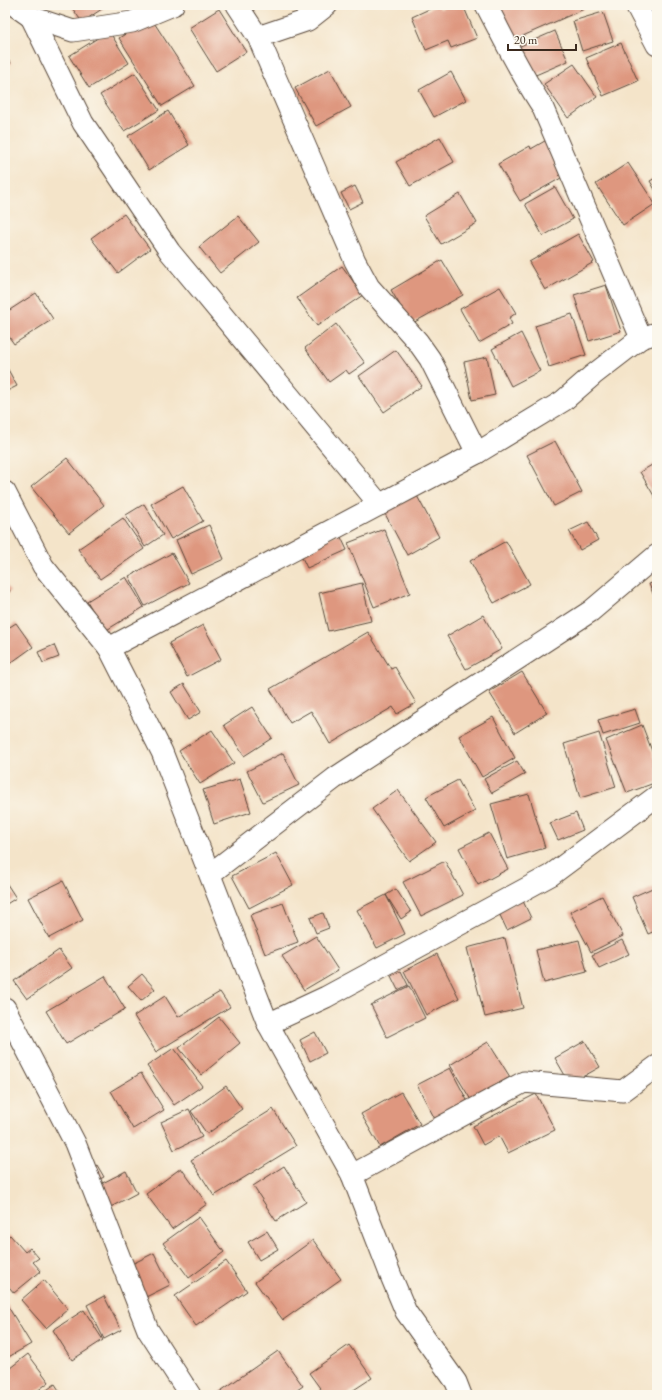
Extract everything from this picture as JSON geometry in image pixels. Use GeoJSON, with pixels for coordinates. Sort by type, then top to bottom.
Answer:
{"type":"FeatureCollection","features":[{"type":"Feature","properties":{"kind":"street"},"geometry":{"type":"LineString","coordinates":[[14,5],[31,17],[73,31],[132,22],[174,5]]}},
{"type":"Feature","properties":{"kind":"street"},"geometry":{"type":"LineString","coordinates":[[237,5],[258,37],[355,261],[369,287],[418,342],[430,359],[477,453]]}},
{"type":"Feature","properties":{"kind":"street"},"geometry":{"type":"LineString","coordinates":[[258,37],[308,20],[327,5]]}},
{"type":"Feature","properties":{"kind":"street"},"geometry":{"type":"LineString","coordinates":[[109,648],[477,453],[563,401],[599,370],[649,335],[542,106],[516,64],[486,5]]}},
{"type":"Feature","properties":{"kind":"street"},"geometry":{"type":"LineString","coordinates":[[636,5],[657,45]]}},
{"type":"Feature","properties":{"kind":"street"},"geometry":{"type":"LineString","coordinates":[[31,17],[83,123],[170,252],[380,505]]}},
{"type":"Feature","properties":{"kind":"street"},"geometry":{"type":"LineString","coordinates":[[5,492],[43,566],[109,648],[162,752],[268,1024],[352,1175],[406,1312],[456,1382],[461,1395]]}},
{"type":"Feature","properties":{"kind":"street"},"geometry":{"type":"LineString","coordinates":[[210,874],[335,778],[591,611],[657,555]]}},
{"type":"Feature","properties":{"kind":"street"},"geometry":{"type":"LineString","coordinates":[[268,1024],[326,996],[550,875],[657,796]]}},
{"type":"Feature","properties":{"kind":"street"},"geometry":{"type":"LineString","coordinates":[[5,1008],[75,1143],[148,1330],[190,1395]]}},
{"type":"Feature","properties":{"kind":"street"},"geometry":{"type":"LineString","coordinates":[[352,1175],[524,1082],[624,1091],[657,1066]]}},
{"type":"Feature","properties":{"kind":"building"},"geometry":{"type":"Polygon","coordinates":[[[70,5],[108,5],[82,22],[70,5]]]}},
{"type":"Feature","properties":{"kind":"building"},"geometry":{"type":"Polygon","coordinates":[[[438,5],[440,9],[448,5],[463,5],[477,38],[451,48],[448,41],[426,50],[412,17],[438,5]]]}},
{"type":"Feature","properties":{"kind":"building"},"geometry":{"type":"Polygon","coordinates":[[[491,5],[582,5],[584,9],[507,43],[491,5]]]}},
{"type":"Feature","properties":{"kind":"building"},"geometry":{"type":"Polygon","coordinates":[[[219,9],[246,52],[216,71],[189,28],[219,9]]]}},
{"type":"Feature","properties":{"kind":"building"},"geometry":{"type":"Polygon","coordinates":[[[603,12],[613,41],[582,51],[573,21],[603,12]]]}},
{"type":"Feature","properties":{"kind":"building"},"geometry":{"type":"Polygon","coordinates":[[[151,18],[195,86],[162,106],[119,38],[151,18]]]}},
{"type":"Feature","properties":{"kind":"building"},"geometry":{"type":"Polygon","coordinates":[[[109,31],[129,63],[89,88],[69,56],[109,31]]]}},
{"type":"Feature","properties":{"kind":"building"},"geometry":{"type":"Polygon","coordinates":[[[555,31],[568,61],[531,77],[518,47],[555,31]]]}},
{"type":"Feature","properties":{"kind":"building"},"geometry":{"type":"Polygon","coordinates":[[[621,43],[638,81],[603,96],[586,58],[621,43]]]}},
{"type":"Feature","properties":{"kind":"building"},"geometry":{"type":"Polygon","coordinates":[[[5,55],[11,63],[5,68],[5,55]]]}},
{"type":"Feature","properties":{"kind":"building"},"geometry":{"type":"Polygon","coordinates":[[[574,64],[597,97],[568,118],[544,84],[574,64]]]}},
{"type":"Feature","properties":{"kind":"building"},"geometry":{"type":"Polygon","coordinates":[[[330,69],[351,107],[316,126],[295,88],[330,69]]]}},
{"type":"Feature","properties":{"kind":"building"},"geometry":{"type":"Polygon","coordinates":[[[451,72],[466,100],[434,117],[419,90],[451,72]]]}},
{"type":"Feature","properties":{"kind":"building"},"geometry":{"type":"Polygon","coordinates":[[[135,73],[159,110],[124,131],[100,95],[135,73]]]}},
{"type":"Feature","properties":{"kind":"building"},"geometry":{"type":"Polygon","coordinates":[[[168,111],[189,145],[149,170],[128,136],[168,111]]]}},
{"type":"Feature","properties":{"kind":"building"},"geometry":{"type":"Polygon","coordinates":[[[440,137],[454,162],[410,186],[396,162],[440,137]]]}},
{"type":"Feature","properties":{"kind":"building"},"geometry":{"type":"Polygon","coordinates":[[[550,138],[570,173],[520,201],[498,164],[530,146],[531,149],[550,138]]]}},
{"type":"Feature","properties":{"kind":"building"},"geometry":{"type":"Polygon","coordinates":[[[628,163],[655,204],[623,225],[596,184],[628,163]]]}},
{"type":"Feature","properties":{"kind":"building"},"geometry":{"type":"Polygon","coordinates":[[[657,177],[657,193],[650,181],[657,177]]]}},
{"type":"Feature","properties":{"kind":"building"},"geometry":{"type":"Polygon","coordinates":[[[355,186],[363,202],[349,209],[341,193],[355,186]]]}},
{"type":"Feature","properties":{"kind":"building"},"geometry":{"type":"Polygon","coordinates":[[[555,187],[573,219],[543,236],[525,204],[555,187]]]}},
{"type":"Feature","properties":{"kind":"building"},"geometry":{"type":"Polygon","coordinates":[[[460,194],[477,223],[441,244],[424,216],[460,194]]]}},
{"type":"Feature","properties":{"kind":"building"},"geometry":{"type":"Polygon","coordinates":[[[124,214],[150,249],[118,273],[91,238],[124,214]]]}},
{"type":"Feature","properties":{"kind":"building"},"geometry":{"type":"Polygon","coordinates":[[[238,216],[259,242],[220,273],[199,247],[238,216]]]}},
{"type":"Feature","properties":{"kind":"building"},"geometry":{"type":"Polygon","coordinates":[[[578,234],[594,262],[545,290],[529,262],[578,234]]]}},
{"type":"Feature","properties":{"kind":"building"},"geometry":{"type":"Polygon","coordinates":[[[442,260],[463,295],[411,324],[391,290],[442,260]]]}},
{"type":"Feature","properties":{"kind":"building"},"geometry":{"type":"Polygon","coordinates":[[[342,266],[363,295],[317,326],[297,298],[342,266]]]}},
{"type":"Feature","properties":{"kind":"building"},"geometry":{"type":"Polygon","coordinates":[[[606,285],[621,331],[589,341],[574,295],[606,285]]]}},
{"type":"Feature","properties":{"kind":"building"},"geometry":{"type":"Polygon","coordinates":[[[500,287],[516,313],[509,318],[512,324],[479,343],[460,309],[500,287]]]}},
{"type":"Feature","properties":{"kind":"building"},"geometry":{"type":"Polygon","coordinates":[[[36,293],[53,319],[14,344],[5,331],[5,313],[36,293]]]}},
{"type":"Feature","properties":{"kind":"building"},"geometry":{"type":"Polygon","coordinates":[[[572,314],[586,355],[549,367],[535,326],[572,314]]]}},
{"type":"Feature","properties":{"kind":"building"},"geometry":{"type":"Polygon","coordinates":[[[336,324],[365,363],[349,374],[346,370],[329,382],[305,348],[336,324]]]}},
{"type":"Feature","properties":{"kind":"building"},"geometry":{"type":"Polygon","coordinates":[[[521,333],[540,371],[511,386],[492,349],[521,333]]]}},
{"type":"Feature","properties":{"kind":"building"},"geometry":{"type":"Polygon","coordinates":[[[396,350],[422,386],[384,412],[359,376],[396,350]]]}},
{"type":"Feature","properties":{"kind":"building"},"geometry":{"type":"Polygon","coordinates":[[[487,357],[495,395],[472,400],[464,362],[487,357]]]}},
{"type":"Feature","properties":{"kind":"building"},"geometry":{"type":"Polygon","coordinates":[[[5,364],[17,386],[5,392],[5,364]]]}},
{"type":"Feature","properties":{"kind":"building"},"geometry":{"type":"Polygon","coordinates":[[[555,441],[582,492],[554,506],[527,455],[555,441]]]}},
{"type":"Feature","properties":{"kind":"building"},"geometry":{"type":"Polygon","coordinates":[[[67,458],[104,505],[69,533],[31,487],[67,458]]]}},
{"type":"Feature","properties":{"kind":"building"},"geometry":{"type":"Polygon","coordinates":[[[657,462],[657,501],[640,472],[657,462]]]}},
{"type":"Feature","properties":{"kind":"building"},"geometry":{"type":"Polygon","coordinates":[[[183,486],[203,521],[171,539],[151,504],[183,486]]]}},
{"type":"Feature","properties":{"kind":"building"},"geometry":{"type":"Polygon","coordinates":[[[416,494],[439,537],[407,555],[384,512],[416,494]]]}},
{"type":"Feature","properties":{"kind":"building"},"geometry":{"type":"Polygon","coordinates":[[[144,504],[163,535],[145,547],[126,515],[144,504]]]}},
{"type":"Feature","properties":{"kind":"building"},"geometry":{"type":"Polygon","coordinates":[[[123,518],[144,549],[100,579],[78,549],[123,518]]]}},
{"type":"Feature","properties":{"kind":"building"},"geometry":{"type":"Polygon","coordinates":[[[588,522],[598,540],[580,550],[569,531],[588,522]]]}},
{"type":"Feature","properties":{"kind":"building"},"geometry":{"type":"Polygon","coordinates":[[[209,525],[224,559],[191,574],[176,540],[209,525]]]}},
{"type":"Feature","properties":{"kind":"building"},"geometry":{"type":"Polygon","coordinates":[[[384,529],[410,593],[374,607],[348,543],[384,529]]]}},
{"type":"Feature","properties":{"kind":"building"},"geometry":{"type":"Polygon","coordinates":[[[339,533],[347,550],[307,568],[299,551],[339,533]]]}},
{"type":"Feature","properties":{"kind":"building"},"geometry":{"type":"Polygon","coordinates":[[[506,541],[530,584],[494,603],[470,561],[506,541]]]}},
{"type":"Feature","properties":{"kind":"building"},"geometry":{"type":"Polygon","coordinates":[[[172,553],[189,583],[145,606],[129,576],[172,553]]]}},
{"type":"Feature","properties":{"kind":"building"},"geometry":{"type":"Polygon","coordinates":[[[126,577],[144,607],[105,631],[87,601],[126,577]]]}},
{"type":"Feature","properties":{"kind":"building"},"geometry":{"type":"Polygon","coordinates":[[[657,581],[657,603],[649,584],[657,581]]]}},
{"type":"Feature","properties":{"kind":"building"},"geometry":{"type":"Polygon","coordinates":[[[362,583],[371,621],[328,631],[319,593],[362,583]]]}},
{"type":"Feature","properties":{"kind":"building"},"geometry":{"type":"Polygon","coordinates":[[[5,584],[10,591],[5,596],[5,584]]]}},
{"type":"Feature","properties":{"kind":"building"},"geometry":{"type":"Polygon","coordinates":[[[483,615],[502,649],[466,669],[447,636],[483,615]]]}},
{"type":"Feature","properties":{"kind":"building"},"geometry":{"type":"Polygon","coordinates":[[[16,623],[33,647],[5,667],[5,630],[16,623]]]}},
{"type":"Feature","properties":{"kind":"building"},"geometry":{"type":"Polygon","coordinates":[[[203,625],[221,659],[187,677],[169,643],[203,625]]]}},
{"type":"Feature","properties":{"kind":"building"},"geometry":{"type":"Polygon","coordinates":[[[368,632],[391,669],[395,667],[416,703],[397,714],[393,707],[330,744],[311,711],[290,723],[270,689],[368,632]]]}},
{"type":"Feature","properties":{"kind":"building"},"geometry":{"type":"Polygon","coordinates":[[[54,645],[59,657],[43,663],[38,652],[54,645]]]}},
{"type":"Feature","properties":{"kind":"building"},"geometry":{"type":"Polygon","coordinates":[[[522,672],[547,713],[515,733],[489,692],[522,672]]]}},
{"type":"Feature","properties":{"kind":"building"},"geometry":{"type":"Polygon","coordinates":[[[184,684],[201,712],[188,720],[171,692],[184,684]]]}},
{"type":"Feature","properties":{"kind":"building"},"geometry":{"type":"Polygon","coordinates":[[[252,707],[272,738],[244,756],[224,725],[252,707]]]}},
{"type":"Feature","properties":{"kind":"building"},"geometry":{"type":"Polygon","coordinates":[[[635,709],[640,723],[603,735],[598,720],[635,709]]]}},
{"type":"Feature","properties":{"kind":"building"},"geometry":{"type":"Polygon","coordinates":[[[493,717],[515,758],[482,777],[459,736],[493,717]]]}},
{"type":"Feature","properties":{"kind":"building"},"geometry":{"type":"Polygon","coordinates":[[[642,725],[657,764],[657,782],[627,793],[606,740],[642,725]]]}},
{"type":"Feature","properties":{"kind":"building"},"geometry":{"type":"Polygon","coordinates":[[[212,730],[234,763],[200,784],[179,751],[212,730]]]}},
{"type":"Feature","properties":{"kind":"building"},"geometry":{"type":"Polygon","coordinates":[[[599,733],[616,787],[580,798],[564,744],[599,733]]]}},
{"type":"Feature","properties":{"kind":"building"},"geometry":{"type":"Polygon","coordinates":[[[283,753],[299,785],[263,802],[247,771],[283,753]]]}},
{"type":"Feature","properties":{"kind":"building"},"geometry":{"type":"Polygon","coordinates":[[[517,761],[525,774],[492,793],[484,779],[517,761]]]}},
{"type":"Feature","properties":{"kind":"building"},"geometry":{"type":"Polygon","coordinates":[[[240,779],[251,812],[214,824],[203,790],[240,779]]]}},
{"type":"Feature","properties":{"kind":"building"},"geometry":{"type":"Polygon","coordinates":[[[458,780],[475,811],[444,828],[426,797],[458,780]]]}},
{"type":"Feature","properties":{"kind":"building"},"geometry":{"type":"Polygon","coordinates":[[[398,790],[436,842],[409,861],[372,809],[398,790]]]}},
{"type":"Feature","properties":{"kind":"building"},"geometry":{"type":"Polygon","coordinates":[[[529,794],[545,848],[507,859],[491,804],[529,794]]]}},
{"type":"Feature","properties":{"kind":"building"},"geometry":{"type":"Polygon","coordinates":[[[576,813],[583,830],[558,840],[550,823],[576,813]]]}},
{"type":"Feature","properties":{"kind":"building"},"geometry":{"type":"Polygon","coordinates":[[[489,833],[508,869],[478,885],[459,848],[489,833]]]}},
{"type":"Feature","properties":{"kind":"building"},"geometry":{"type":"Polygon","coordinates":[[[276,853],[293,885],[249,908],[232,876],[276,853]]]}},
{"type":"Feature","properties":{"kind":"building"},"geometry":{"type":"Polygon","coordinates":[[[445,861],[463,895],[421,916],[403,882],[445,861]]]}},
{"type":"Feature","properties":{"kind":"building"},"geometry":{"type":"Polygon","coordinates":[[[5,881],[16,898],[5,905],[5,881]]]}},
{"type":"Feature","properties":{"kind":"building"},"geometry":{"type":"Polygon","coordinates":[[[63,881],[83,920],[49,938],[28,898],[63,881]]]}},
{"type":"Feature","properties":{"kind":"building"},"geometry":{"type":"Polygon","coordinates":[[[657,886],[657,930],[648,934],[632,897],[657,886]]]}},
{"type":"Feature","properties":{"kind":"building"},"geometry":{"type":"Polygon","coordinates":[[[396,889],[411,912],[401,919],[386,895],[396,889]]]}},
{"type":"Feature","properties":{"kind":"building"},"geometry":{"type":"Polygon","coordinates":[[[386,895],[405,934],[377,948],[357,910],[386,895]]]}},
{"type":"Feature","properties":{"kind":"building"},"geometry":{"type":"Polygon","coordinates":[[[602,896],[623,936],[591,952],[570,912],[602,896]]]}},
{"type":"Feature","properties":{"kind":"building"},"geometry":{"type":"Polygon","coordinates":[[[522,899],[531,918],[507,930],[498,911],[522,899]]]}},
{"type":"Feature","properties":{"kind":"building"},"geometry":{"type":"Polygon","coordinates":[[[283,903],[298,942],[265,954],[250,915],[283,903]]]}},
{"type":"Feature","properties":{"kind":"building"},"geometry":{"type":"Polygon","coordinates":[[[323,913],[329,928],[316,933],[310,918],[323,913]]]}},
{"type":"Feature","properties":{"kind":"building"},"geometry":{"type":"Polygon","coordinates":[[[316,936],[338,970],[304,990],[282,956],[316,936]]]}},
{"type":"Feature","properties":{"kind":"building"},"geometry":{"type":"Polygon","coordinates":[[[505,938],[523,1008],[485,1017],[467,948],[505,938]]]}},
{"type":"Feature","properties":{"kind":"building"},"geometry":{"type":"Polygon","coordinates":[[[579,940],[587,972],[544,983],[536,950],[579,940]]]}},
{"type":"Feature","properties":{"kind":"building"},"geometry":{"type":"Polygon","coordinates":[[[622,940],[629,954],[599,968],[592,955],[622,940]]]}},
{"type":"Feature","properties":{"kind":"building"},"geometry":{"type":"Polygon","coordinates":[[[59,950],[72,968],[27,999],[14,981],[59,950]]]}},
{"type":"Feature","properties":{"kind":"building"},"geometry":{"type":"Polygon","coordinates":[[[437,954],[459,998],[426,1015],[404,971],[437,954]]]}},
{"type":"Feature","properties":{"kind":"building"},"geometry":{"type":"Polygon","coordinates":[[[401,971],[408,985],[398,990],[391,976],[401,971]]]}},
{"type":"Feature","properties":{"kind":"building"},"geometry":{"type":"Polygon","coordinates":[[[142,974],[155,989],[141,1001],[128,986],[142,974]]]}},
{"type":"Feature","properties":{"kind":"building"},"geometry":{"type":"Polygon","coordinates":[[[105,976],[125,1009],[66,1044],[46,1011],[105,976]]]}},
{"type":"Feature","properties":{"kind":"building"},"geometry":{"type":"Polygon","coordinates":[[[409,986],[425,1018],[387,1037],[371,1005],[409,986]]]}},
{"type":"Feature","properties":{"kind":"building"},"geometry":{"type":"Polygon","coordinates":[[[220,992],[230,1007],[156,1052],[134,1016],[165,996],[178,1017],[220,992]]]}},
{"type":"Feature","properties":{"kind":"building"},"geometry":{"type":"Polygon","coordinates":[[[219,1017],[240,1043],[201,1075],[179,1048],[219,1017]]]}},
{"type":"Feature","properties":{"kind":"building"},"geometry":{"type":"Polygon","coordinates":[[[315,1032],[326,1053],[310,1061],[300,1040],[315,1032]]]}},
{"type":"Feature","properties":{"kind":"building"},"geometry":{"type":"Polygon","coordinates":[[[585,1041],[600,1067],[570,1084],[555,1058],[585,1041]]]}},
{"type":"Feature","properties":{"kind":"building"},"geometry":{"type":"Polygon","coordinates":[[[488,1042],[510,1077],[471,1100],[450,1065],[488,1042]]]}},
{"type":"Feature","properties":{"kind":"building"},"geometry":{"type":"Polygon","coordinates":[[[174,1048],[202,1086],[174,1105],[147,1066],[174,1048]]]}},
{"type":"Feature","properties":{"kind":"building"},"geometry":{"type":"Polygon","coordinates":[[[450,1068],[468,1102],[435,1119],[417,1085],[450,1068]]]}},
{"type":"Feature","properties":{"kind":"building"},"geometry":{"type":"Polygon","coordinates":[[[141,1073],[164,1110],[133,1129],[111,1091],[141,1073]]]}},
{"type":"Feature","properties":{"kind":"building"},"geometry":{"type":"Polygon","coordinates":[[[226,1086],[242,1109],[207,1134],[191,1111],[226,1086]]]}},
{"type":"Feature","properties":{"kind":"building"},"geometry":{"type":"Polygon","coordinates":[[[401,1092],[420,1124],[380,1147],[361,1114],[401,1092]]]}},
{"type":"Feature","properties":{"kind":"building"},"geometry":{"type":"Polygon","coordinates":[[[536,1094],[555,1130],[508,1153],[499,1136],[483,1145],[473,1126],[536,1094]]]}},
{"type":"Feature","properties":{"kind":"building"},"geometry":{"type":"Polygon","coordinates":[[[189,1109],[202,1137],[174,1150],[161,1122],[189,1109]]]}},
{"type":"Feature","properties":{"kind":"building"},"geometry":{"type":"Polygon","coordinates":[[[273,1109],[296,1146],[214,1196],[191,1160],[273,1109]]]}},
{"type":"Feature","properties":{"kind":"building"},"geometry":{"type":"Polygon","coordinates":[[[97,1165],[104,1177],[94,1182],[88,1170],[97,1165]]]}},
{"type":"Feature","properties":{"kind":"building"},"geometry":{"type":"Polygon","coordinates":[[[284,1166],[306,1202],[276,1221],[253,1186],[284,1166]]]}},
{"type":"Feature","properties":{"kind":"building"},"geometry":{"type":"Polygon","coordinates":[[[181,1168],[207,1204],[172,1229],[146,1194],[181,1168]]]}},
{"type":"Feature","properties":{"kind":"building"},"geometry":{"type":"Polygon","coordinates":[[[126,1171],[137,1193],[107,1209],[95,1187],[126,1171]]]}},
{"type":"Feature","properties":{"kind":"building"},"geometry":{"type":"Polygon","coordinates":[[[199,1217],[224,1252],[189,1278],[163,1243],[199,1217]]]}},
{"type":"Feature","properties":{"kind":"building"},"geometry":{"type":"Polygon","coordinates":[[[267,1231],[278,1249],[259,1260],[248,1242],[267,1231]]]}},
{"type":"Feature","properties":{"kind":"building"},"geometry":{"type":"Polygon","coordinates":[[[10,1235],[25,1252],[30,1248],[39,1258],[33,1262],[41,1271],[14,1293],[5,1282],[5,1239],[10,1235]]]}},
{"type":"Feature","properties":{"kind":"building"},"geometry":{"type":"Polygon","coordinates":[[[313,1240],[341,1279],[283,1320],[255,1282],[313,1240]]]}},
{"type":"Feature","properties":{"kind":"building"},"geometry":{"type":"Polygon","coordinates":[[[154,1253],[170,1285],[144,1298],[128,1266],[154,1253]]]}},
{"type":"Feature","properties":{"kind":"building"},"geometry":{"type":"Polygon","coordinates":[[[226,1261],[247,1291],[196,1326],[175,1296],[226,1261]]]}},
{"type":"Feature","properties":{"kind":"building"},"geometry":{"type":"Polygon","coordinates":[[[44,1280],[68,1309],[46,1328],[21,1300],[44,1280]]]}},
{"type":"Feature","properties":{"kind":"building"},"geometry":{"type":"Polygon","coordinates":[[[104,1296],[121,1330],[104,1339],[87,1305],[104,1296]]]}},
{"type":"Feature","properties":{"kind":"building"},"geometry":{"type":"Polygon","coordinates":[[[7,1305],[31,1344],[5,1359],[5,1306],[7,1305]]]}},
{"type":"Feature","properties":{"kind":"building"},"geometry":{"type":"Polygon","coordinates":[[[84,1310],[103,1340],[72,1360],[53,1330],[84,1310]]]}},
{"type":"Feature","properties":{"kind":"building"},"geometry":{"type":"Polygon","coordinates":[[[349,1345],[372,1378],[346,1395],[325,1395],[309,1373],[349,1345]]]}},
{"type":"Feature","properties":{"kind":"building"},"geometry":{"type":"Polygon","coordinates":[[[278,1351],[303,1386],[290,1395],[215,1395],[278,1351]]]}},
{"type":"Feature","properties":{"kind":"building"},"geometry":{"type":"Polygon","coordinates":[[[28,1354],[49,1382],[32,1395],[5,1395],[5,1372],[28,1354]]]}},
{"type":"Feature","properties":{"kind":"building"},"geometry":{"type":"Polygon","coordinates":[[[55,1384],[62,1395],[40,1395],[55,1384]]]}}]}
